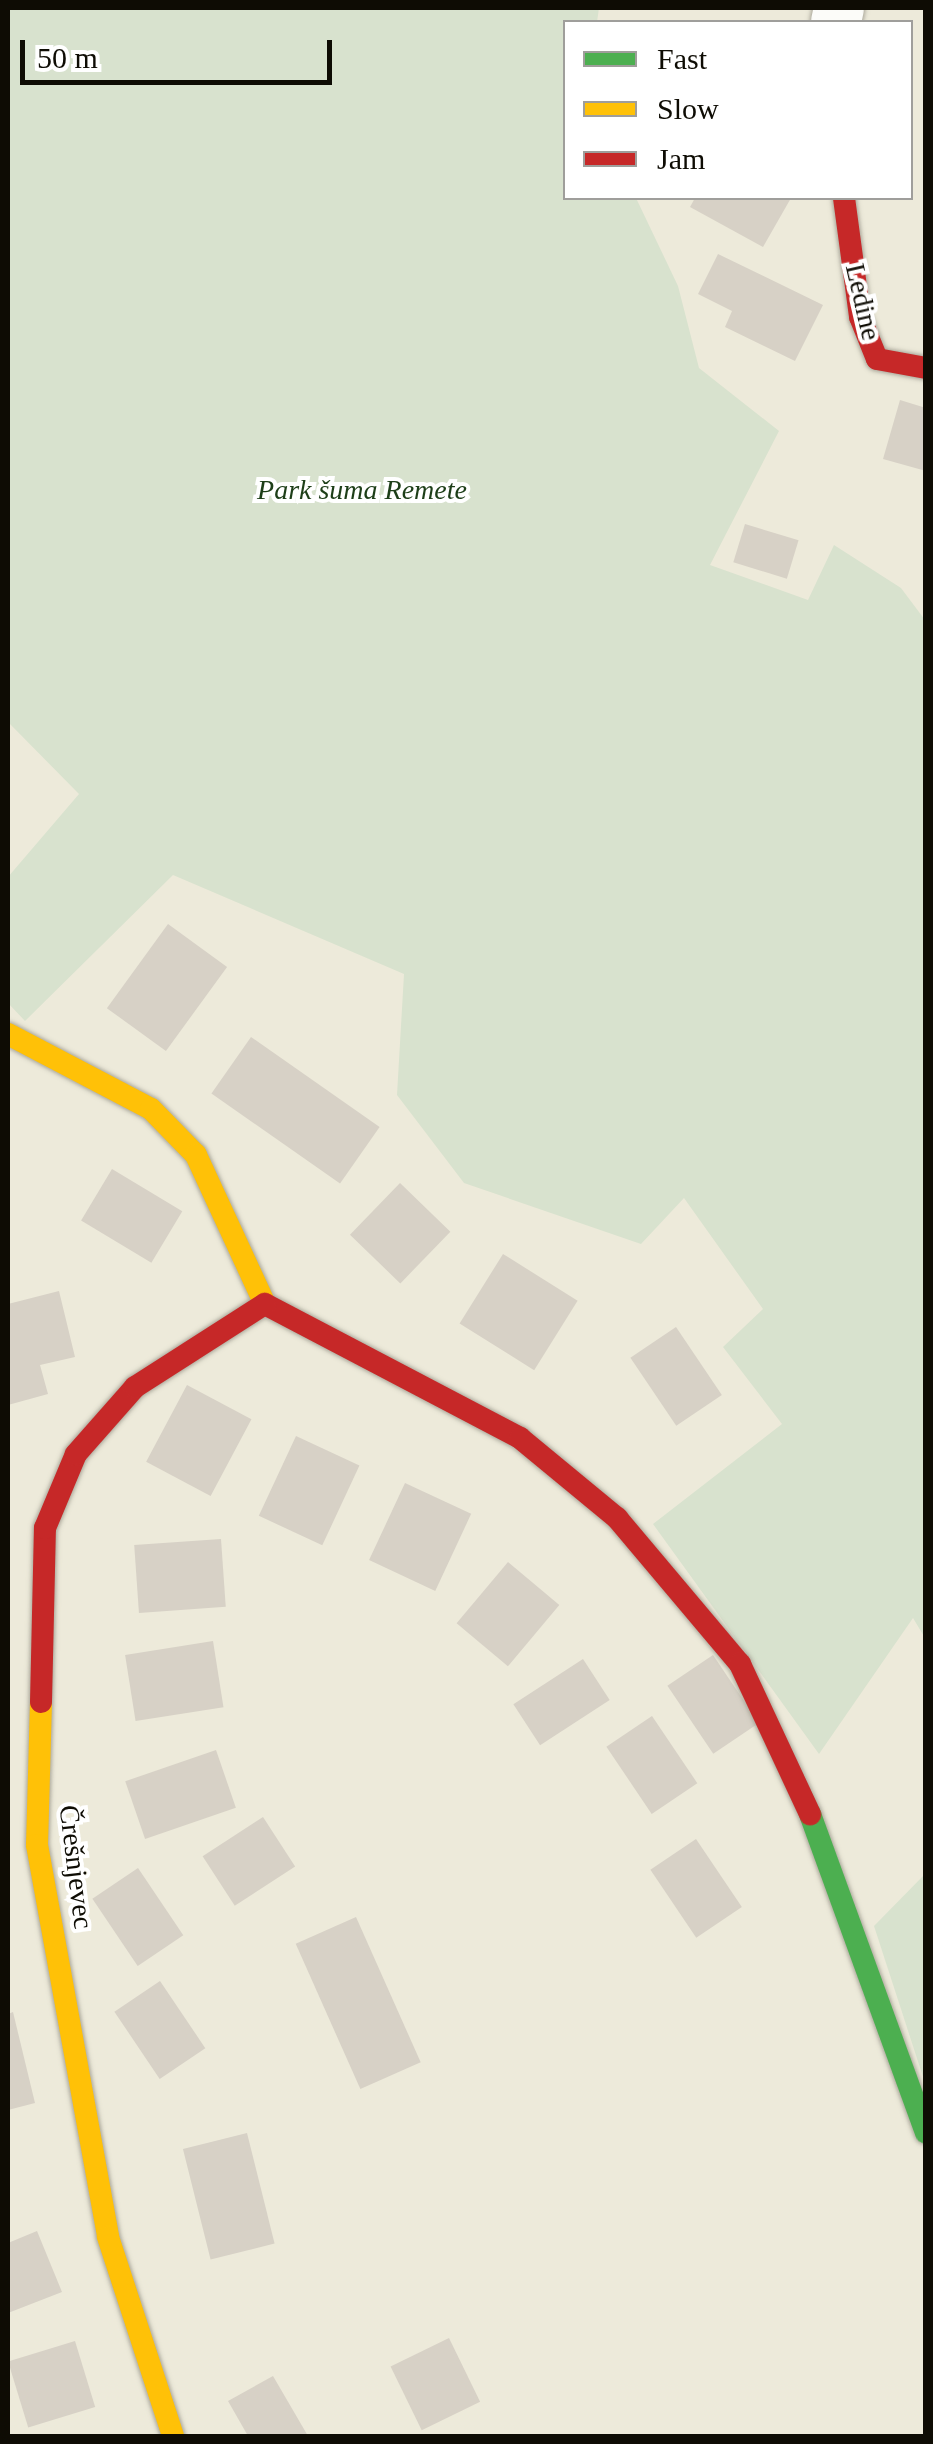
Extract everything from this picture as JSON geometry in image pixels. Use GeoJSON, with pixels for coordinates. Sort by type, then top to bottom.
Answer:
{"type":"FeatureCollection","features":[{"type":"Feature","properties":{"kind":"street","name":"Ledine"},"geometry":{"type":"LineString","coordinates":[[844,200],[860,317],[877,358],[926,368]]}},
{"type":"Feature","properties":{"kind":"street"},"geometry":{"type":"LineString","coordinates":[[10,1040],[52,1051],[162,1120],[196,1156],[265,1304],[520,1438],[617,1518],[740,1664],[834,1864],[926,2134]]}},
{"type":"Feature","properties":{"kind":"street","name":"Črešnjevec"},"geometry":{"type":"LineString","coordinates":[[172,2436],[108,2237],[37,1845],[45,1528],[76,1454],[135,1387],[265,1304]]}},
{"type":"Feature","properties":{"kind":"green space","name":"Park šuma Remete"},"geometry":{"type":"Polygon","coordinates":[[[8,8],[599,8],[597,20],[563,20],[563,200],[637,200],[678,286],[699,368],[779,431],[710,565],[808,600],[834,545],[901,588],[925,620],[925,1638],[913,1618],[819,1754],[653,1524],[782,1424],[723,1347],[763,1309],[684,1198],[641,1244],[464,1183],[397,1095],[404,974],[173,875],[25,1021],[8,1003],[8,877],[79,794],[8,722],[8,8]]]}},
{"type":"Feature","properties":{"kind":"green space"},"geometry":{"type":"Polygon","coordinates":[[[925,1874],[925,2083],[874,1926],[925,1874]]]}},
{"type":"Feature","properties":{"kind":"building"},"geometry":{"type":"Polygon","coordinates":[[[694,200],[790,200],[763,247],[690,207],[694,200]]]}},
{"type":"Feature","properties":{"kind":"building"},"geometry":{"type":"Polygon","coordinates":[[[718,254],[823,305],[795,361],[725,327],[732,311],[698,294],[718,254]]]}},
{"type":"Feature","properties":{"kind":"building"},"geometry":{"type":"Polygon","coordinates":[[[900,400],[926,408],[926,471],[883,459],[900,400]]]}},
{"type":"Feature","properties":{"kind":"building"},"geometry":{"type":"Polygon","coordinates":[[[745,524],[799,540],[787,579],[733,562],[745,524]]]}},
{"type":"Feature","properties":{"kind":"building"},"geometry":{"type":"Polygon","coordinates":[[[168,924],[227,967],[166,1051],[107,1008],[168,924]]]}},
{"type":"Feature","properties":{"kind":"building"},"geometry":{"type":"Polygon","coordinates":[[[251,1037],[380,1127],[340,1184],[211,1094],[251,1037]]]}},
{"type":"Feature","properties":{"kind":"building"},"geometry":{"type":"Polygon","coordinates":[[[112,1169],[182,1211],[151,1263],[81,1220],[112,1169]]]}},
{"type":"Feature","properties":{"kind":"building"},"geometry":{"type":"Polygon","coordinates":[[[400,1183],[450,1232],[400,1283],[350,1235],[400,1183]]]}},
{"type":"Feature","properties":{"kind":"building"},"geometry":{"type":"Polygon","coordinates":[[[503,1254],[578,1301],[534,1370],[460,1324],[503,1254]]]}},
{"type":"Feature","properties":{"kind":"building"},"geometry":{"type":"Polygon","coordinates":[[[59,1291],[75,1357],[40,1365],[48,1394],[8,1405],[8,1304],[59,1291]]]}},
{"type":"Feature","properties":{"kind":"building"},"geometry":{"type":"Polygon","coordinates":[[[676,1327],[722,1395],[676,1426],[630,1358],[676,1327]]]}},
{"type":"Feature","properties":{"kind":"building"},"geometry":{"type":"Polygon","coordinates":[[[187,1385],[251,1419],[211,1496],[146,1462],[187,1385]]]}},
{"type":"Feature","properties":{"kind":"building"},"geometry":{"type":"Polygon","coordinates":[[[296,1436],[359,1466],[322,1545],[259,1516],[296,1436]]]}},
{"type":"Feature","properties":{"kind":"building"},"geometry":{"type":"Polygon","coordinates":[[[405,1483],[471,1514],[435,1591],[369,1560],[405,1483]]]}},
{"type":"Feature","properties":{"kind":"building"},"geometry":{"type":"Polygon","coordinates":[[[221,1539],[226,1607],[139,1613],[134,1545],[221,1539]]]}},
{"type":"Feature","properties":{"kind":"building"},"geometry":{"type":"Polygon","coordinates":[[[508,1562],[559,1605],[508,1666],[457,1623],[508,1562]]]}},
{"type":"Feature","properties":{"kind":"building"},"geometry":{"type":"Polygon","coordinates":[[[213,1641],[223,1707],[136,1721],[125,1655],[213,1641]]]}},
{"type":"Feature","properties":{"kind":"building"},"geometry":{"type":"Polygon","coordinates":[[[713,1655],[759,1723],[713,1754],[667,1686],[713,1655]]]}},
{"type":"Feature","properties":{"kind":"building"},"geometry":{"type":"Polygon","coordinates":[[[583,1659],[610,1700],[540,1745],[513,1704],[583,1659]]]}},
{"type":"Feature","properties":{"kind":"building"},"geometry":{"type":"Polygon","coordinates":[[[652,1716],[697,1783],[652,1814],[606,1747],[652,1716]]]}},
{"type":"Feature","properties":{"kind":"building"},"geometry":{"type":"Polygon","coordinates":[[[216,1750],[236,1808],[145,1839],[125,1781],[216,1750]]]}},
{"type":"Feature","properties":{"kind":"building"},"geometry":{"type":"Polygon","coordinates":[[[263,1817],[295,1866],[235,1906],[203,1856],[263,1817]]]}},
{"type":"Feature","properties":{"kind":"building"},"geometry":{"type":"Polygon","coordinates":[[[696,1839],[742,1907],[696,1938],[650,1870],[696,1839]]]}},
{"type":"Feature","properties":{"kind":"building"},"geometry":{"type":"Polygon","coordinates":[[[138,1868],[183,1935],[138,1966],[92,1899],[138,1868]]]}},
{"type":"Feature","properties":{"kind":"building"},"geometry":{"type":"Polygon","coordinates":[[[356,1917],[421,2062],[360,2089],[296,1944],[356,1917]]]}},
{"type":"Feature","properties":{"kind":"building"},"geometry":{"type":"Polygon","coordinates":[[[160,1981],[205,2048],[160,2079],[114,2012],[160,1981]]]}},
{"type":"Feature","properties":{"kind":"building"},"geometry":{"type":"Polygon","coordinates":[[[13,2012],[35,2103],[8,2110],[8,2014],[13,2012]]]}},
{"type":"Feature","properties":{"kind":"building"},"geometry":{"type":"Polygon","coordinates":[[[247,2133],[275,2244],[211,2260],[183,2149],[247,2133]]]}},
{"type":"Feature","properties":{"kind":"building"},"geometry":{"type":"Polygon","coordinates":[[[37,2231],[62,2292],[8,2313],[8,2243],[37,2231]]]}},
{"type":"Feature","properties":{"kind":"building"},"geometry":{"type":"Polygon","coordinates":[[[449,2338],[480,2402],[422,2430],[391,2366],[449,2338]]]}},
{"type":"Feature","properties":{"kind":"building"},"geometry":{"type":"Polygon","coordinates":[[[75,2341],[95,2407],[28,2427],[8,2361],[75,2341]]]}},
{"type":"Feature","properties":{"kind":"building"},"geometry":{"type":"Polygon","coordinates":[[[273,2376],[308,2436],[248,2436],[228,2401],[273,2376]]]}},
{"type":"Feature","properties":{"kind":"traffic: fast"},"geometry":{"type":"LineString","coordinates":[[810,1814],[926,2133]]}},
{"type":"Feature","properties":{"kind":"traffic: slow"},"geometry":{"type":"LineString","coordinates":[[8,1034],[151,1109],[196,1155],[265,1304]]}},
{"type":"Feature","properties":{"kind":"traffic: slow"},"geometry":{"type":"LineString","coordinates":[[41,1702],[37,1845],[108,2237],[173,2436]]}},
{"type":"Feature","properties":{"kind":"traffic: jam"},"geometry":{"type":"LineString","coordinates":[[844,200],[860,317],[877,359],[926,368]]}},
{"type":"Feature","properties":{"kind":"traffic: jam"},"geometry":{"type":"LineString","coordinates":[[265,1304],[520,1438],[617,1518],[740,1664],[810,1814]]}},
{"type":"Feature","properties":{"kind":"traffic: jam"},"geometry":{"type":"LineString","coordinates":[[41,1702],[45,1528],[76,1454],[135,1387],[265,1304]]}}]}
